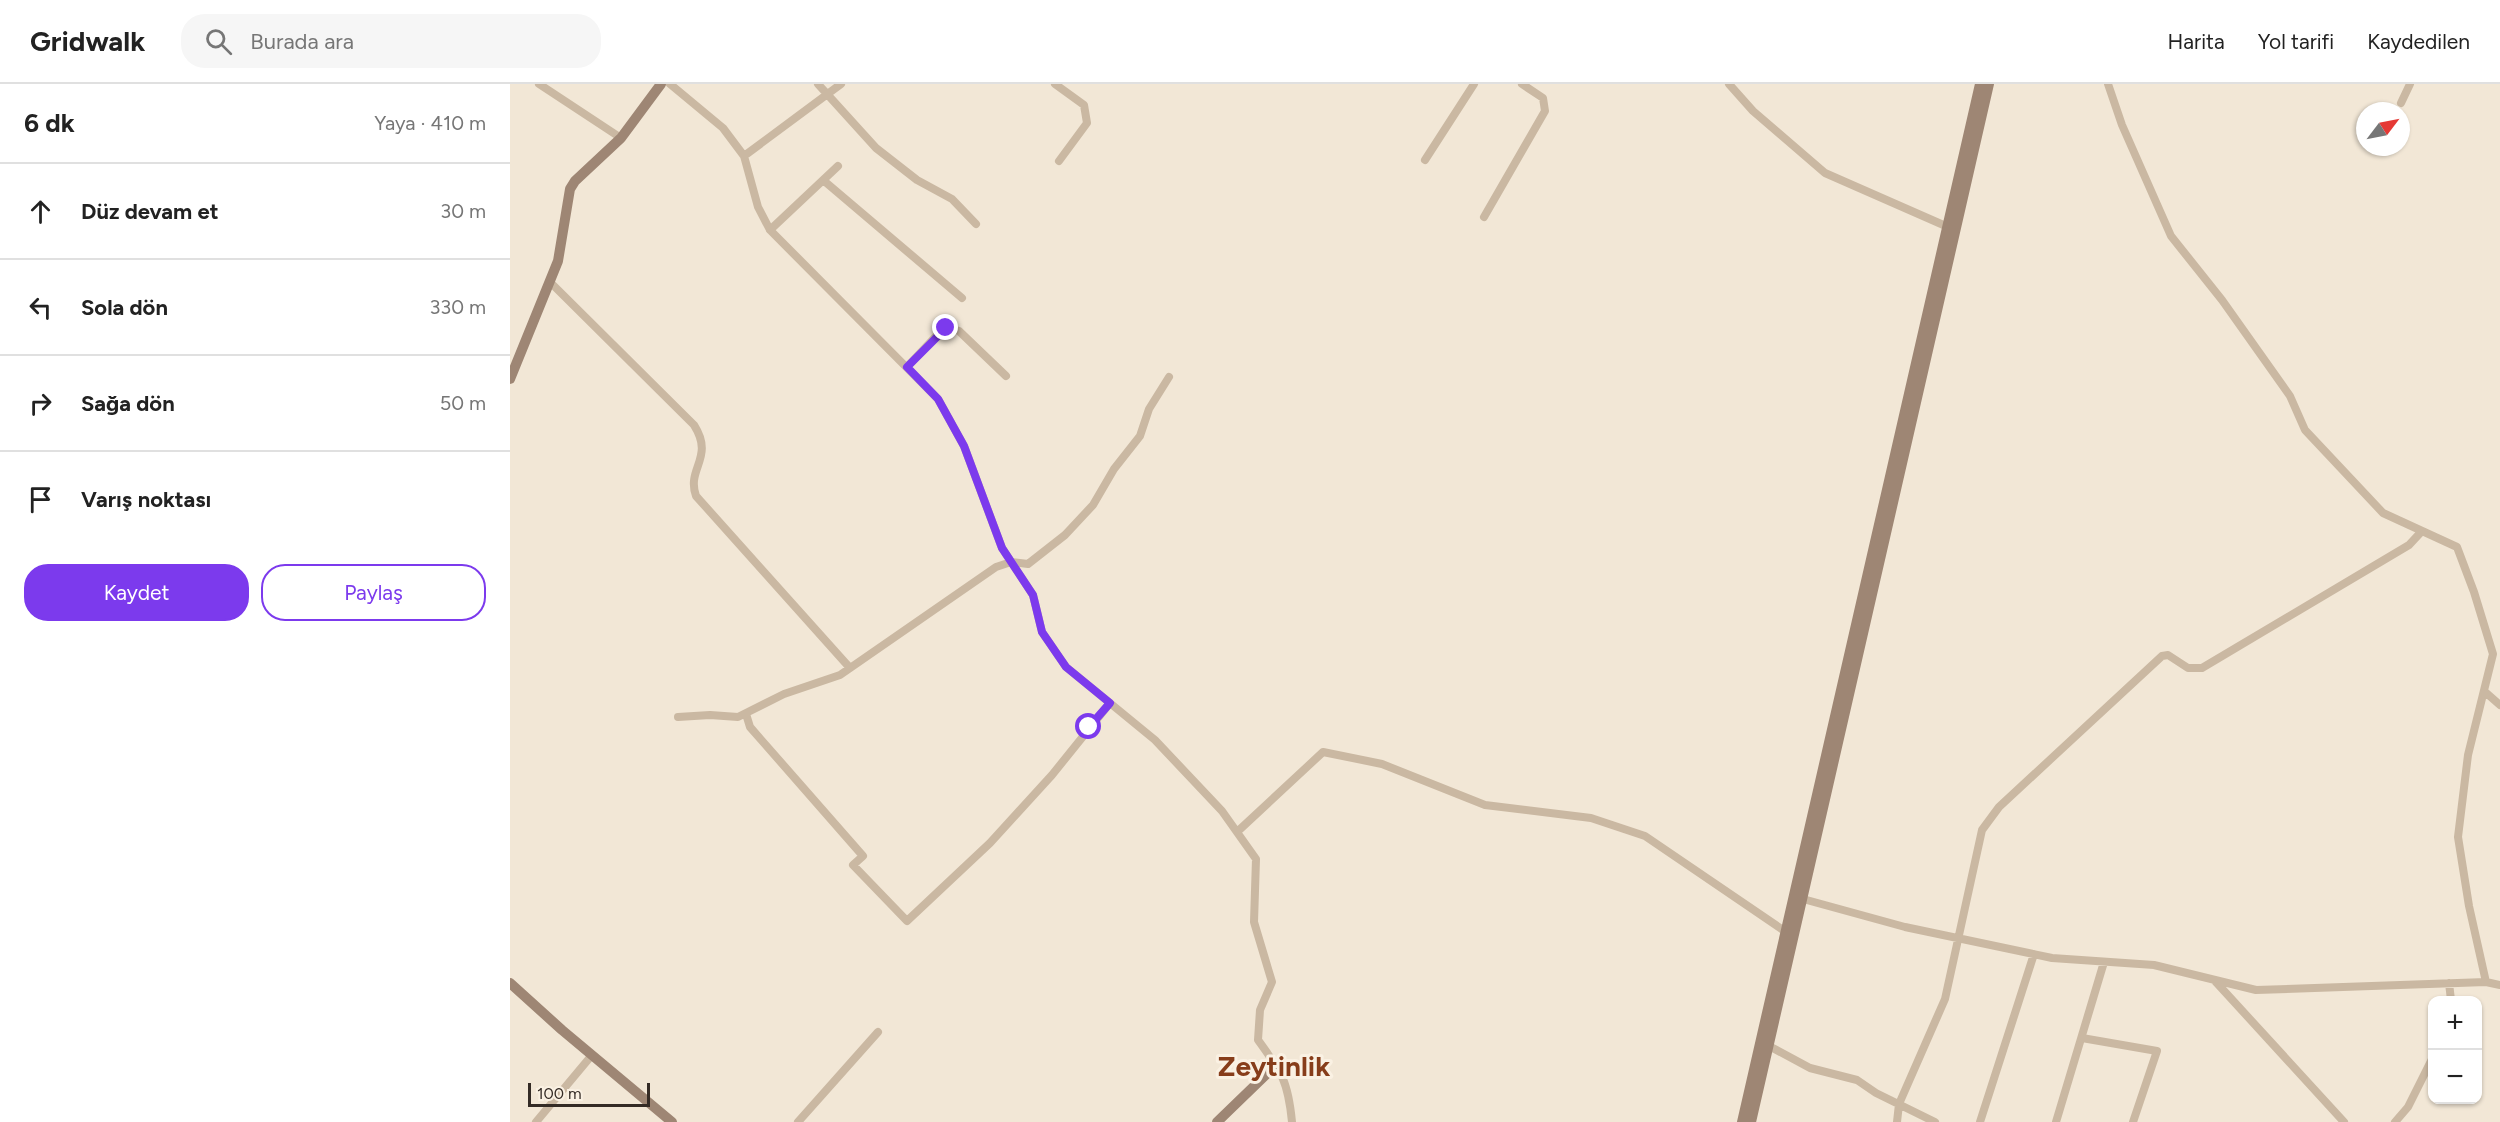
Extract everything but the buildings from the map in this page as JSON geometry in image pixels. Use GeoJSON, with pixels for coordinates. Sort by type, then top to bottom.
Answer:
{"type":"FeatureCollection","features":[{"type":"Feature","properties":{"kind":"street"},"geometry":{"type":"LineString","coordinates":[[539,84],[621,138]]}},
{"type":"Feature","properties":{"kind":"street"},"geometry":{"type":"LineString","coordinates":[[510,379],[550,282],[562,243],[570,189],[575,181],[621,138],[661,84]]}},
{"type":"Feature","properties":{"kind":"street"},"geometry":{"type":"LineString","coordinates":[[670,84],[723,128],[744,156],[758,207],[770,230],[938,399],[964,446],[1002,548],[1033,595],[1042,632],[1066,667],[1155,740],[1222,811],[1256,859],[1254,922],[1272,982],[1260,1010],[1258,1040],[1276,1065],[1288,1089],[1292,1122]]}},
{"type":"Feature","properties":{"kind":"street"},"geometry":{"type":"LineString","coordinates":[[818,84],[876,148],[916,180],[952,199],[976,224]]}},
{"type":"Feature","properties":{"kind":"street"},"geometry":{"type":"LineString","coordinates":[[744,156],[827,92],[841,84]]}},
{"type":"Feature","properties":{"kind":"street"},"geometry":{"type":"LineString","coordinates":[[1055,84],[1084,105],[1087,123],[1059,161]]}},
{"type":"Feature","properties":{"kind":"street"},"geometry":{"type":"LineString","coordinates":[[1425,160],[1474,84]]}},
{"type":"Feature","properties":{"kind":"street"},"geometry":{"type":"LineString","coordinates":[[1484,217],[1545,111],[1543,98],[1522,84]]}},
{"type":"Feature","properties":{"kind":"street"},"geometry":{"type":"LineString","coordinates":[[1729,84],[1754,111],[1825,173],[1948,227]]}},
{"type":"Feature","properties":{"kind":"street"},"geometry":{"type":"LineString","coordinates":[[1751,1122],[1769,1046],[1798,898],[1980,84]]}},
{"type":"Feature","properties":{"kind":"street"},"geometry":{"type":"LineString","coordinates":[[1742,1122],[1786,932],[1798,898],[1989,84]]}},
{"type":"Feature","properties":{"kind":"street"},"geometry":{"type":"LineString","coordinates":[[2108,84],[2122,125],[2171,236],[2222,300],[2290,396],[2305,430],[2383,513],[2457,547],[2493,654],[2468,754],[2458,837],[2469,906],[2486,982]]}},
{"type":"Feature","properties":{"kind":"street"},"geometry":{"type":"LineString","coordinates":[[2402,102],[2410,84]]}},
{"type":"Feature","properties":{"kind":"street"},"geometry":{"type":"LineString","coordinates":[[770,230],[838,166]]}},
{"type":"Feature","properties":{"kind":"street"},"geometry":{"type":"LineString","coordinates":[[824,180],[962,298]]}},
{"type":"Feature","properties":{"kind":"street"},"geometry":{"type":"LineString","coordinates":[[550,282],[694,425],[704,450],[694,482],[696,496],[850,668]]}},
{"type":"Feature","properties":{"kind":"street"},"geometry":{"type":"LineString","coordinates":[[907,367],[940,332],[950,328],[959,331],[1006,375]]}},
{"type":"Feature","properties":{"kind":"street"},"geometry":{"type":"LineString","coordinates":[[678,717],[710,715],[738,717],[784,694],[840,675],[977,578],[1011,562],[1028,564],[1065,535],[1093,505],[1114,469],[1140,436],[1149,409],[1169,377]]}},
{"type":"Feature","properties":{"kind":"street"},"geometry":{"type":"LineString","coordinates":[[1897,1122],[1899,1104],[1945,999],[1982,830],[1987,820],[2162,656],[2168,655],[2188,668],[2202,668],[2409,545],[2422,531]]}},
{"type":"Feature","properties":{"kind":"street"},"geometry":{"type":"LineString","coordinates":[[2484,691],[2500,705]]}},
{"type":"Feature","properties":{"kind":"street"},"geometry":{"type":"LineString","coordinates":[[746,714],[750,727],[863,856],[853,865],[907,921],[990,843],[1052,775],[1110,703]]}},
{"type":"Feature","properties":{"kind":"street"},"geometry":{"type":"LineString","coordinates":[[1237,832],[1323,752],[1382,764],[1485,805],[1591,818],[1644,836],[1786,932]]}},
{"type":"Feature","properties":{"kind":"street"},"geometry":{"type":"LineString","coordinates":[[1798,898],[1905,927],[1958,936],[2052,958],[2154,965],[2256,990],[2486,982],[2500,985]]}},
{"type":"Feature","properties":{"kind":"street"},"geometry":{"type":"LineString","coordinates":[[1980,1122],[2034,954]]}},
{"type":"Feature","properties":{"kind":"street"},"geometry":{"type":"LineString","coordinates":[[2056,1122],[2104,962]]}},
{"type":"Feature","properties":{"kind":"street"},"geometry":{"type":"LineString","coordinates":[[2214,980],[2344,1122]]}},
{"type":"Feature","properties":{"kind":"street"},"geometry":{"type":"LineString","coordinates":[[510,983],[672,1122]]}},
{"type":"Feature","properties":{"kind":"street"},"geometry":{"type":"LineString","coordinates":[[2450,983],[2451,996]]}},
{"type":"Feature","properties":{"kind":"street"},"geometry":{"type":"LineString","coordinates":[[798,1122],[878,1032]]}},
{"type":"Feature","properties":{"kind":"street"},"geometry":{"type":"LineString","coordinates":[[2082,1038],[2157,1051],[2133,1122]]}},
{"type":"Feature","properties":{"kind":"street"},"geometry":{"type":"LineString","coordinates":[[1769,1046],[1810,1068],[1857,1080],[1876,1093],[1935,1122]]}},
{"type":"Feature","properties":{"kind":"street"},"geometry":{"type":"LineString","coordinates":[[536,1122],[592,1055]]}},
{"type":"Feature","properties":{"kind":"street"},"geometry":{"type":"LineString","coordinates":[[1217,1122],[1276,1065]]}},
{"type":"Feature","properties":{"kind":"street"},"geometry":{"type":"LineString","coordinates":[[2395,1122],[2408,1107],[2428,1069]]}},
{"type":"Feature","properties":{"kind":"district","name":"Zeytinlik"},"geometry":{"type":"Point","coordinates":[1274,1066]}},
{"type":"Feature","properties":{"kind":"route"},"geometry":{"type":"LineString","coordinates":[[946,328],[907,367],[938,399],[964,446],[1002,548],[1033,595],[1042,632],[1066,667],[1110,703],[1089,727]]}}]}
